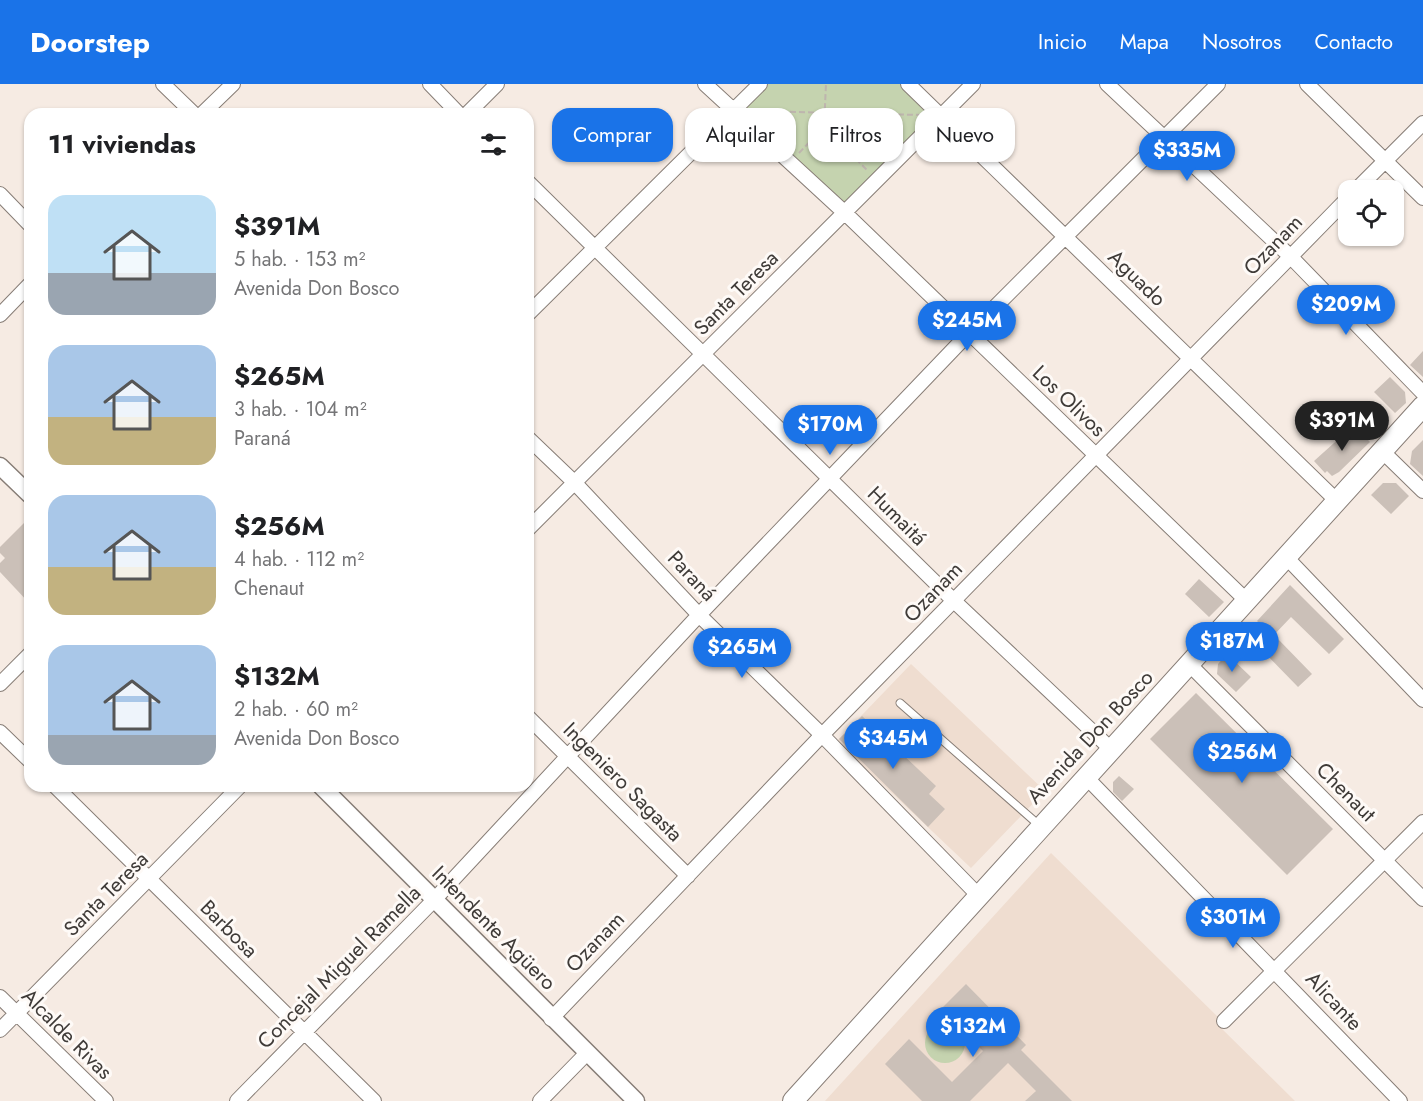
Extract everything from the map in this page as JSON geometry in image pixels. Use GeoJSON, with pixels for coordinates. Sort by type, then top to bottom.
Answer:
{"type":"FeatureCollection","features":[{"type":"Feature","properties":{"kind":"main road","name":"Avenida Don Bosco"},"geometry":{"type":"LineString","coordinates":[[793,1101],[1423,406]]}},
{"type":"Feature","properties":{"kind":"street"},"geometry":{"type":"LineString","coordinates":[[163,84],[188,108]]}},
{"type":"Feature","properties":{"kind":"street"},"geometry":{"type":"LineString","coordinates":[[208,108],[233,84]]}},
{"type":"Feature","properties":{"kind":"street"},"geometry":{"type":"LineString","coordinates":[[430,84],[453,108]]}},
{"type":"Feature","properties":{"kind":"street"},"geometry":{"type":"LineString","coordinates":[[473,108],[497,84]]}},
{"type":"Feature","properties":{"kind":"street","name":"Los Olivos"},"geometry":{"type":"LineString","coordinates":[[705,84],[730,108]]}},
{"type":"Feature","properties":{"kind":"street"},"geometry":{"type":"LineString","coordinates":[[736,108],[760,84]]}},
{"type":"Feature","properties":{"kind":"street","name":"Aguado"},"geometry":{"type":"LineString","coordinates":[[908,84],[932,108]]}},
{"type":"Feature","properties":{"kind":"street","name":"Santa Teresa"},"geometry":{"type":"LineString","coordinates":[[948,108],[973,84]]}},
{"type":"Feature","properties":{"kind":"street"},"geometry":{"type":"LineString","coordinates":[[1107,84],[1291,257],[1423,393]]}},
{"type":"Feature","properties":{"kind":"street","name":"Concejal Miguel Ramella"},"geometry":{"type":"LineString","coordinates":[[237,1101],[434,900],[569,758],[699,615],[969,333],[1218,84]]}},
{"type":"Feature","properties":{"kind":"street"},"geometry":{"type":"LineString","coordinates":[[1307,84],[1423,198]]}},
{"type":"Feature","properties":{"kind":"street"},"geometry":{"type":"LineString","coordinates":[[1366,180],[1423,123]]}},
{"type":"Feature","properties":{"kind":"street","name":"Santa Teresa"},"geometry":{"type":"LineString","coordinates":[[534,523],[915,141]]}},
{"type":"Feature","properties":{"kind":"street"},"geometry":{"type":"LineString","coordinates":[[534,308],[685,159]]}},
{"type":"Feature","properties":{"kind":"street","name":"Aguado"},"geometry":{"type":"LineString","coordinates":[[987,162],[1337,501]]}},
{"type":"Feature","properties":{"kind":"street","name":"Los Olivos"},"geometry":{"type":"LineString","coordinates":[[790,163],[845,213],[1247,601]]}},
{"type":"Feature","properties":{"kind":"street","name":"Humaitá"},"geometry":{"type":"LineString","coordinates":[[534,188],[954,601],[1112,750]]}},
{"type":"Feature","properties":{"kind":"street"},"geometry":{"type":"LineString","coordinates":[[0,194],[24,219]]}},
{"type":"Feature","properties":{"kind":"street","name":"Ozanam"},"geometry":{"type":"LineString","coordinates":[[551,1019],[822,735],[1338,208]]}},
{"type":"Feature","properties":{"kind":"street"},"geometry":{"type":"LineString","coordinates":[[0,315],[24,290]]}},
{"type":"Feature","properties":{"kind":"street","name":"Paraná"},"geometry":{"type":"LineString","coordinates":[[534,444],[574,482],[699,615],[822,735],[979,896]]}},
{"type":"Feature","properties":{"kind":"street"},"geometry":{"type":"LineString","coordinates":[[1382,451],[1423,491]]}},
{"type":"Feature","properties":{"kind":"street"},"geometry":{"type":"LineString","coordinates":[[0,466],[24,489]]}},
{"type":"Feature","properties":{"kind":"street"},"geometry":{"type":"LineString","coordinates":[[1286,557],[1423,700]]}},
{"type":"Feature","properties":{"kind":"street"},"geometry":{"type":"LineString","coordinates":[[0,684],[24,660]]}},
{"type":"Feature","properties":{"kind":"street","name":"Chenaut"},"geometry":{"type":"LineString","coordinates":[[1189,664],[1423,899]]}},
{"type":"Feature","properties":{"kind":"street","name":"Ingeniero Sagasta"},"geometry":{"type":"LineString","coordinates":[[534,723],[688,876]]}},
{"type":"Feature","properties":{"kind":"street"},"geometry":{"type":"LineString","coordinates":[[0,732],[24,755]]}},
{"type":"Feature","properties":{"kind":"street","name":"Alicante"},"geometry":{"type":"LineString","coordinates":[[1086,777],[1400,1101]]}},
{"type":"Feature","properties":{"kind":"street","name":"Barbosa"},"geometry":{"type":"LineString","coordinates":[[61,792],[374,1101]]}},
{"type":"Feature","properties":{"kind":"street","name":"Santa Teresa"},"geometry":{"type":"LineString","coordinates":[[0,1030],[234,792]]}},
{"type":"Feature","properties":{"kind":"street","name":"Intendente Agüero"},"geometry":{"type":"LineString","coordinates":[[327,792],[551,1019],[636,1101]]}},
{"type":"Feature","properties":{"kind":"street"},"geometry":{"type":"LineString","coordinates":[[1224,1021],[1423,822]]}},
{"type":"Feature","properties":{"kind":"street","name":"Alcalde Rivas"},"geometry":{"type":"LineString","coordinates":[[0,997],[105,1101]]}},
{"type":"Feature","properties":{"kind":"street"},"geometry":{"type":"LineString","coordinates":[[540,1101],[587,1053]]}},
{"type":"Feature","properties":{"kind":"lane"},"geometry":{"type":"LineString","coordinates":[[900,703],[1040,826]]}},
{"type":"Feature","properties":{"kind":"path"},"geometry":{"type":"LineString","coordinates":[[824,108],[826,84]]}},
{"type":"Feature","properties":{"kind":"path"},"geometry":{"type":"LineString","coordinates":[[790,163],[808,144]]}},
{"type":"Feature","properties":{"kind":"path"},"geometry":{"type":"LineString","coordinates":[[859,162],[877,180]]}},
{"type":"Feature","properties":{"kind":"shaded area"},"geometry":{"type":"Polygon","coordinates":[[[911,664],[1045,791],[971,868],[837,741],[911,664]]]}},
{"type":"Feature","properties":{"kind":"shaded area"},"geometry":{"type":"Polygon","coordinates":[[[1051,853],[1220,1019],[1216,1023],[1295,1101],[825,1101],[1051,853]]]}},
{"type":"Feature","properties":{"kind":"green space"},"geometry":{"type":"Polygon","coordinates":[[[760,84],[908,84],[932,108],[915,108],[915,142],[903,154],[903,108],[808,108],[808,162],[895,162],[845,213],[789,162],[796,162],[796,108],[736,108],[760,84]]]}},
{"type":"Feature","properties":{"kind":"green space"},"geometry":{"type":"Polygon","coordinates":[[[945,1023],[953,1024],[959,1029],[964,1035],[964,1051],[959,1057],[953,1062],[945,1063],[937,1062],[931,1057],[926,1051],[925,1043],[926,1035],[931,1029],[937,1024],[945,1023]]]}},
{"type":"Feature","properties":{"kind":"building"},"geometry":{"type":"Polygon","coordinates":[[[1423,351],[1423,377],[1410,365],[1423,351]]]}},
{"type":"Feature","properties":{"kind":"building"},"geometry":{"type":"Polygon","coordinates":[[[1390,377],[1405,392],[1406,403],[1395,413],[1374,392],[1390,377]]]}},
{"type":"Feature","properties":{"kind":"building"},"geometry":{"type":"Polygon","coordinates":[[[1354,425],[1370,442],[1339,472],[1332,476],[1327,471],[1325,473],[1314,461],[1354,425]]]}},
{"type":"Feature","properties":{"kind":"building"},"geometry":{"type":"Polygon","coordinates":[[[1423,440],[1423,476],[1410,464],[1412,451],[1423,440]]]}},
{"type":"Feature","properties":{"kind":"building"},"geometry":{"type":"Polygon","coordinates":[[[1383,483],[1396,483],[1409,496],[1391,514],[1371,495],[1383,483]]]}},
{"type":"Feature","properties":{"kind":"building"},"geometry":{"type":"Polygon","coordinates":[[[24,523],[24,598],[0,572],[0,563],[5,558],[0,553],[0,547],[24,523]]]}},
{"type":"Feature","properties":{"kind":"building"},"geometry":{"type":"Polygon","coordinates":[[[1199,579],[1224,602],[1209,617],[1185,594],[1199,579]]]}},
{"type":"Feature","properties":{"kind":"building"},"geometry":{"type":"Polygon","coordinates":[[[1290,585],[1344,639],[1329,654],[1291,617],[1273,636],[1257,621],[1290,585]]]}},
{"type":"Feature","properties":{"kind":"building"},"geometry":{"type":"Polygon","coordinates":[[[1278,639],[1312,674],[1298,687],[1264,652],[1278,639]]]}},
{"type":"Feature","properties":{"kind":"building"},"geometry":{"type":"Polygon","coordinates":[[[1227,654],[1251,677],[1236,692],[1217,674],[1218,664],[1227,654]]]}},
{"type":"Feature","properties":{"kind":"building"},"geometry":{"type":"Polygon","coordinates":[[[1196,693],[1333,829],[1287,875],[1150,739],[1196,693]]]}},
{"type":"Feature","properties":{"kind":"building"},"geometry":{"type":"Polygon","coordinates":[[[862,716],[936,786],[929,794],[945,809],[928,827],[839,739],[862,716]]]}},
{"type":"Feature","properties":{"kind":"building"},"geometry":{"type":"Polygon","coordinates":[[[1119,776],[1134,789],[1122,801],[1113,792],[1113,782],[1119,776]]]}},
{"type":"Feature","properties":{"kind":"building"},"geometry":{"type":"Polygon","coordinates":[[[966,984],[1026,1045],[1021,1050],[1072,1101],[1025,1101],[1036,1091],[1008,1063],[970,1101],[922,1101],[885,1064],[909,1039],[952,1082],[983,1051],[941,1009],[966,984]]]}}]}
